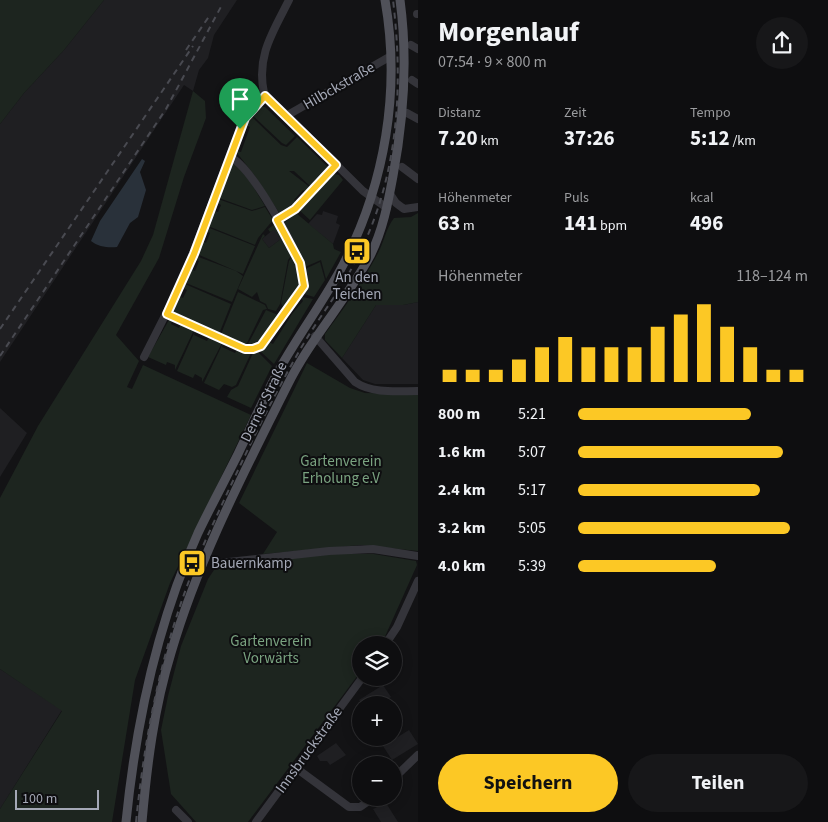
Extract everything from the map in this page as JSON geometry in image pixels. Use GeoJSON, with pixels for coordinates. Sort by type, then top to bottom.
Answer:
{"type":"FeatureCollection","features":[{"type":"Feature","properties":{"kind":"main road","name":"Derner Straße"},"geometry":{"type":"LineString","coordinates":[[126,822],[141,710],[157,646],[178,583],[199,532],[266,394],[342,266],[371,198],[386,134],[390,101],[391,56],[385,0]]}},
{"type":"Feature","properties":{"kind":"main road","name":"Derner Straße"},"geometry":{"type":"LineString","coordinates":[[142,822],[154,722],[170,655],[182,617],[230,502],[287,384],[315,336],[370,256],[387,208],[401,127],[405,80],[404,34],[400,0]]}},
{"type":"Feature","properties":{"kind":"street"},"geometry":{"type":"LineString","coordinates":[[289,0],[264,51],[262,83],[265,96],[371,198],[387,208]]}},
{"type":"Feature","properties":{"kind":"street","name":"Hilbckstraße"},"geometry":{"type":"LineString","coordinates":[[286,116],[391,56]]}},
{"type":"Feature","properties":{"kind":"street"},"geometry":{"type":"LineString","coordinates":[[144,357],[167,314],[190,263],[245,118],[265,96]]}},
{"type":"Feature","properties":{"kind":"street"},"geometry":{"type":"LineString","coordinates":[[407,112],[418,119]]}},
{"type":"Feature","properties":{"kind":"street"},"geometry":{"type":"LineString","coordinates":[[167,314],[245,349],[253,349],[261,346],[304,286],[300,263],[277,220],[249,174],[241,164],[230,157]]}},
{"type":"Feature","properties":{"kind":"street"},"geometry":{"type":"LineString","coordinates":[[277,220],[295,209],[336,165]]}},
{"type":"Feature","properties":{"kind":"street"},"geometry":{"type":"LineString","coordinates":[[402,167],[418,179]]}},
{"type":"Feature","properties":{"kind":"street"},"geometry":{"type":"LineString","coordinates":[[390,194],[396,203],[404,209],[418,207]]}},
{"type":"Feature","properties":{"kind":"street"},"geometry":{"type":"LineString","coordinates":[[315,336],[355,382],[363,388],[418,391]]}},
{"type":"Feature","properties":{"kind":"street"},"geometry":{"type":"LineString","coordinates":[[220,563],[303,552],[346,550],[373,550],[418,556]]}},
{"type":"Feature","properties":{"kind":"street"},"geometry":{"type":"LineString","coordinates":[[391,636],[418,580]]}},
{"type":"Feature","properties":{"kind":"street","name":"Innsbruckstraße"},"geometry":{"type":"LineString","coordinates":[[256,822],[356,686]]}},
{"type":"Feature","properties":{"kind":"street"},"geometry":{"type":"LineString","coordinates":[[402,770],[418,755]]}},
{"type":"Feature","properties":{"kind":"street"},"geometry":{"type":"LineString","coordinates":[[296,768],[349,807],[361,806]]}},
{"type":"Feature","properties":{"kind":"street"},"geometry":{"type":"LineString","coordinates":[[176,810],[188,822]]}},
{"type":"Feature","properties":{"kind":"shaded area"},"geometry":{"type":"Polygon","coordinates":[[[104,0],[237,0],[214,35],[208,58],[199,70],[193,91],[184,85],[0,362],[0,124],[24,93],[64,50],[104,0]]]}},
{"type":"Feature","properties":{"kind":"shaded area"},"geometry":{"type":"Polygon","coordinates":[[[142,159],[145,161],[140,172],[146,190],[138,217],[130,223],[117,247],[97,245],[91,241],[100,221],[142,159]]]}},
{"type":"Feature","properties":{"kind":"shaded area"},"geometry":{"type":"Polygon","coordinates":[[[323,211],[338,216],[336,223],[340,225],[333,244],[308,224],[317,214],[322,215],[323,211]]]}},
{"type":"Feature","properties":{"kind":"shaded area"},"geometry":{"type":"Polygon","coordinates":[[[274,229],[281,239],[269,248],[262,239],[274,229]]]}},
{"type":"Feature","properties":{"kind":"shaded area"},"geometry":{"type":"Polygon","coordinates":[[[418,302],[418,384],[375,384],[363,380],[342,358],[376,305],[403,305],[418,302]]]}},
{"type":"Feature","properties":{"kind":"shaded area"},"geometry":{"type":"Polygon","coordinates":[[[0,408],[27,433],[0,477],[0,408]]]}},
{"type":"Feature","properties":{"kind":"shaded area"},"geometry":{"type":"Polygon","coordinates":[[[0,669],[62,710],[0,809],[0,669]]]}},
{"type":"Feature","properties":{"kind":"shaded area"},"geometry":{"type":"Polygon","coordinates":[[[384,686],[390,696],[365,696],[384,686]]]}},
{"type":"Feature","properties":{"kind":"shaded area"},"geometry":{"type":"Polygon","coordinates":[[[409,730],[418,744],[398,756],[389,756],[383,746],[402,746],[402,734],[409,730]]]}},
{"type":"Feature","properties":{"kind":"shaded area"},"geometry":{"type":"Polygon","coordinates":[[[336,743],[346,755],[330,765],[327,761],[320,761],[317,756],[336,743]]]}},
{"type":"Feature","properties":{"kind":"shaded area"},"geometry":{"type":"Polygon","coordinates":[[[380,806],[388,806],[398,822],[381,822],[373,809],[380,806]]]}},
{"type":"Feature","properties":{"kind":"green space"},"geometry":{"type":"Polygon","coordinates":[[[0,0],[104,0],[64,50],[24,93],[0,124],[0,0]]]}},
{"type":"Feature","properties":{"kind":"green space"},"geometry":{"type":"Polygon","coordinates":[[[193,91],[205,101],[206,118],[184,177],[159,258],[116,335],[139,361],[127,387],[132,389],[143,365],[251,415],[170,583],[135,680],[112,822],[0,822],[0,809],[62,711],[0,669],[0,498],[38,426],[141,261],[153,235],[193,91]]]}},
{"type":"Feature","properties":{"kind":"green space"},"geometry":{"type":"Polygon","coordinates":[[[259,107],[265,107],[295,136],[286,145],[252,115],[259,107]]]}},
{"type":"Feature","properties":{"kind":"green space"},"geometry":{"type":"Polygon","coordinates":[[[251,116],[281,145],[287,147],[297,137],[329,168],[311,187],[294,171],[289,171],[311,188],[307,192],[303,190],[294,200],[297,203],[280,214],[237,153],[237,151],[241,152],[250,127],[246,125],[251,116]]]}},
{"type":"Feature","properties":{"kind":"green space"},"geometry":{"type":"Polygon","coordinates":[[[235,163],[251,183],[265,206],[252,210],[219,198],[232,164],[235,163]]]}},
{"type":"Feature","properties":{"kind":"green space"},"geometry":{"type":"Polygon","coordinates":[[[334,174],[339,175],[343,180],[310,220],[299,210],[334,174]]]}},
{"type":"Feature","properties":{"kind":"green space"},"geometry":{"type":"Polygon","coordinates":[[[218,199],[252,211],[265,207],[273,220],[258,238],[255,245],[208,226],[214,211],[218,212],[221,205],[217,203],[218,199]]]}},
{"type":"Feature","properties":{"kind":"green space"},"geometry":{"type":"Polygon","coordinates":[[[296,213],[333,244],[334,249],[341,252],[326,279],[321,260],[305,267],[284,223],[296,213]]]}},
{"type":"Feature","properties":{"kind":"green space"},"geometry":{"type":"Polygon","coordinates":[[[418,213],[418,302],[403,305],[376,305],[342,358],[325,340],[325,334],[366,274],[394,218],[411,217],[418,213]]]}},
{"type":"Feature","properties":{"kind":"green space"},"geometry":{"type":"Polygon","coordinates":[[[275,224],[292,255],[288,260],[280,304],[276,311],[268,309],[266,304],[260,301],[257,292],[252,297],[238,289],[263,234],[265,236],[262,239],[269,248],[281,239],[274,230],[270,232],[268,229],[275,224]]]}},
{"type":"Feature","properties":{"kind":"green space"},"geometry":{"type":"Polygon","coordinates":[[[207,227],[255,246],[243,274],[197,254],[202,241],[206,243],[210,233],[206,231],[207,227]]]}},
{"type":"Feature","properties":{"kind":"green space"},"geometry":{"type":"Polygon","coordinates":[[[196,256],[236,271],[243,276],[232,302],[186,283],[191,269],[195,271],[199,261],[195,259],[196,256]]]}},
{"type":"Feature","properties":{"kind":"green space"},"geometry":{"type":"Polygon","coordinates":[[[293,256],[301,285],[283,307],[281,303],[289,261],[293,256]]]}},
{"type":"Feature","properties":{"kind":"green space"},"geometry":{"type":"Polygon","coordinates":[[[320,262],[325,280],[314,297],[304,294],[308,284],[305,269],[320,262]]]}},
{"type":"Feature","properties":{"kind":"green space"},"geometry":{"type":"Polygon","coordinates":[[[185,284],[231,304],[219,334],[174,312],[179,296],[183,298],[187,290],[183,288],[185,284]]]}},
{"type":"Feature","properties":{"kind":"green space"},"geometry":{"type":"Polygon","coordinates":[[[238,292],[265,305],[267,309],[263,310],[246,345],[221,334],[238,292]]]}},
{"type":"Feature","properties":{"kind":"green space"},"geometry":{"type":"Polygon","coordinates":[[[302,297],[313,299],[274,364],[260,351],[269,342],[273,344],[292,314],[303,301],[302,297]]]}},
{"type":"Feature","properties":{"kind":"green space"},"geometry":{"type":"Polygon","coordinates":[[[266,310],[278,315],[262,339],[253,345],[247,346],[266,310]]]}},
{"type":"Feature","properties":{"kind":"green space"},"geometry":{"type":"Polygon","coordinates":[[[169,320],[172,320],[171,324],[179,328],[181,324],[194,330],[175,370],[175,365],[167,362],[166,365],[148,357],[169,320]]]}},
{"type":"Feature","properties":{"kind":"green space"},"geometry":{"type":"Polygon","coordinates":[[[195,331],[194,335],[207,341],[209,337],[222,343],[202,382],[202,378],[195,374],[193,378],[177,371],[195,331]]]}},
{"type":"Feature","properties":{"kind":"green space"},"geometry":{"type":"Polygon","coordinates":[[[223,343],[222,347],[235,353],[237,350],[251,353],[236,385],[232,387],[224,384],[219,390],[204,383],[223,343]]]}},
{"type":"Feature","properties":{"kind":"green space"},"geometry":{"type":"Polygon","coordinates":[[[258,352],[272,366],[251,408],[227,397],[231,390],[238,386],[253,353],[258,352]]]}},
{"type":"Feature","properties":{"kind":"green space","name":"Gartenverein Erholung e.V"},"geometry":{"type":"Polygon","coordinates":[[[307,363],[350,388],[365,393],[418,394],[418,551],[361,545],[263,554],[277,532],[239,503],[307,363]]]}},
{"type":"Feature","properties":{"kind":"green space","name":"Gartenverein Vorwärts"},"geometry":{"type":"Polygon","coordinates":[[[334,554],[374,554],[416,561],[417,565],[385,636],[352,636],[352,683],[248,822],[196,822],[171,794],[161,730],[181,646],[208,579],[214,570],[272,559],[334,554]]]}},
{"type":"Feature","properties":{"kind":"railway"},"geometry":{"type":"LineString","coordinates":[[136,822],[146,748],[160,676],[169,641],[193,571],[261,422],[304,344],[353,266],[368,235],[380,202],[394,136],[397,103],[398,69],[393,0]]}},
{"type":"Feature","properties":{"kind":"railway"},"geometry":{"type":"LineString","coordinates":[[0,356],[166,109],[223,3]]}},
{"type":"Feature","properties":{"kind":"railway"},"geometry":{"type":"LineString","coordinates":[[186,50],[210,15]]}},
{"type":"Feature","properties":{"kind":"railway"},"geometry":{"type":"LineString","coordinates":[[0,329],[193,46]]}},
{"type":"Feature","properties":{"kind":"place","name":"An den Teichen"},"geometry":{"type":"Point","coordinates":[357,251]}},
{"type":"Feature","properties":{"kind":"place","name":"Bauernkamp"},"geometry":{"type":"Point","coordinates":[192,563]}},
{"type":"Feature","properties":{"kind":"route"},"geometry":{"type":"LineString","coordinates":[[265,96],[336,165],[295,209],[277,220],[300,263],[304,286],[284,312],[266,341],[261,346],[253,349],[245,349],[167,314],[194,254],[240,129],[253,107],[265,96]]}}]}
